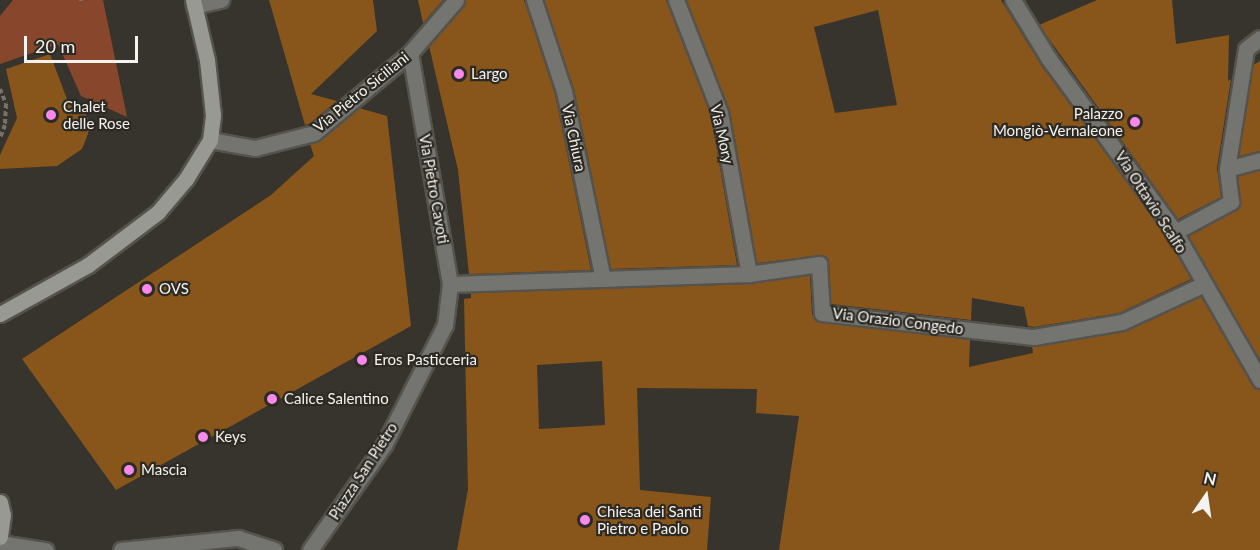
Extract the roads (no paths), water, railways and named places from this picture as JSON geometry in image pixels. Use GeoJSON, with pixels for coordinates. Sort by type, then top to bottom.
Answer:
{"type":"FeatureCollection","features":[{"type":"Feature","properties":{"kind":"main road"},"geometry":{"type":"LineString","coordinates":[[0,314],[88,265],[158,212],[186,179],[210,140],[212,104],[193,3]]}},
{"type":"Feature","properties":{"kind":"main road"},"geometry":{"type":"LineString","coordinates":[[0,502],[3,515],[0,537]]}},
{"type":"Feature","properties":{"kind":"street"},"geometry":{"type":"LineString","coordinates":[[193,3],[221,0]]}},
{"type":"Feature","properties":{"kind":"street","name":"Via Pietro Siciliani"},"geometry":{"type":"LineString","coordinates":[[210,140],[255,148],[314,133],[410,53],[456,0]]}},
{"type":"Feature","properties":{"kind":"street","name":"Via Chiura"},"geometry":{"type":"LineString","coordinates":[[534,0],[564,91],[603,279]]}},
{"type":"Feature","properties":{"kind":"street","name":"Via Mory"},"geometry":{"type":"LineString","coordinates":[[676,0],[720,113],[749,274]]}},
{"type":"Feature","properties":{"kind":"street","name":"Via Ottavio Scalfo"},"geometry":{"type":"LineString","coordinates":[[1013,0],[1049,59],[1175,232],[1202,285],[1260,380]]}},
{"type":"Feature","properties":{"kind":"street"},"geometry":{"type":"LineString","coordinates":[[1175,232],[1231,202],[1227,169],[1246,49],[1260,38]]}},
{"type":"Feature","properties":{"kind":"street","name":"Via Pietro Cavoti"},"geometry":{"type":"LineString","coordinates":[[410,53],[450,284],[445,325]]}},
{"type":"Feature","properties":{"kind":"street"},"geometry":{"type":"LineString","coordinates":[[1227,169],[1260,160]]}},
{"type":"Feature","properties":{"kind":"street","name":"Via Orazio Congedo"},"geometry":{"type":"LineString","coordinates":[[450,284],[749,274],[819,264],[822,313],[1034,337],[1122,322],[1202,285]]}},
{"type":"Feature","properties":{"kind":"street","name":"Piazza San Pietro"},"geometry":{"type":"LineString","coordinates":[[310,550],[384,445],[445,325]]}},
{"type":"Feature","properties":{"kind":"street"},"geometry":{"type":"LineString","coordinates":[[121,550],[238,538],[274,550]]}},
{"type":"Feature","properties":{"kind":"street"},"geometry":{"type":"LineString","coordinates":[[0,544],[8,550]]}},
{"type":"Feature","properties":{"kind":"street"},"geometry":{"type":"LineString","coordinates":[[0,544],[45,550]]}},
{"type":"Feature","properties":{"kind":"place","name":"Largo"},"geometry":{"type":"Point","coordinates":[459,74]}},
{"type":"Feature","properties":{"kind":"place","name":"Chalet delle Rose"},"geometry":{"type":"Point","coordinates":[51,115]}},
{"type":"Feature","properties":{"kind":"place","name":"Palazzo Mongiò-Vernaleone"},"geometry":{"type":"Point","coordinates":[1135,122]}},
{"type":"Feature","properties":{"kind":"place","name":"OVS"},"geometry":{"type":"Point","coordinates":[147,289]}},
{"type":"Feature","properties":{"kind":"place","name":"Eros Pasticceria"},"geometry":{"type":"Point","coordinates":[362,360]}},
{"type":"Feature","properties":{"kind":"place","name":"Calice Salentino"},"geometry":{"type":"Point","coordinates":[272,399]}},
{"type":"Feature","properties":{"kind":"place","name":"Keys"},"geometry":{"type":"Point","coordinates":[203,437]}},
{"type":"Feature","properties":{"kind":"place","name":"Mascia"},"geometry":{"type":"Point","coordinates":[129,470]}},
{"type":"Feature","properties":{"kind":"place","name":"Chiesa dei Santi Pietro e Paolo"},"geometry":{"type":"Point","coordinates":[585,520]}}]}
